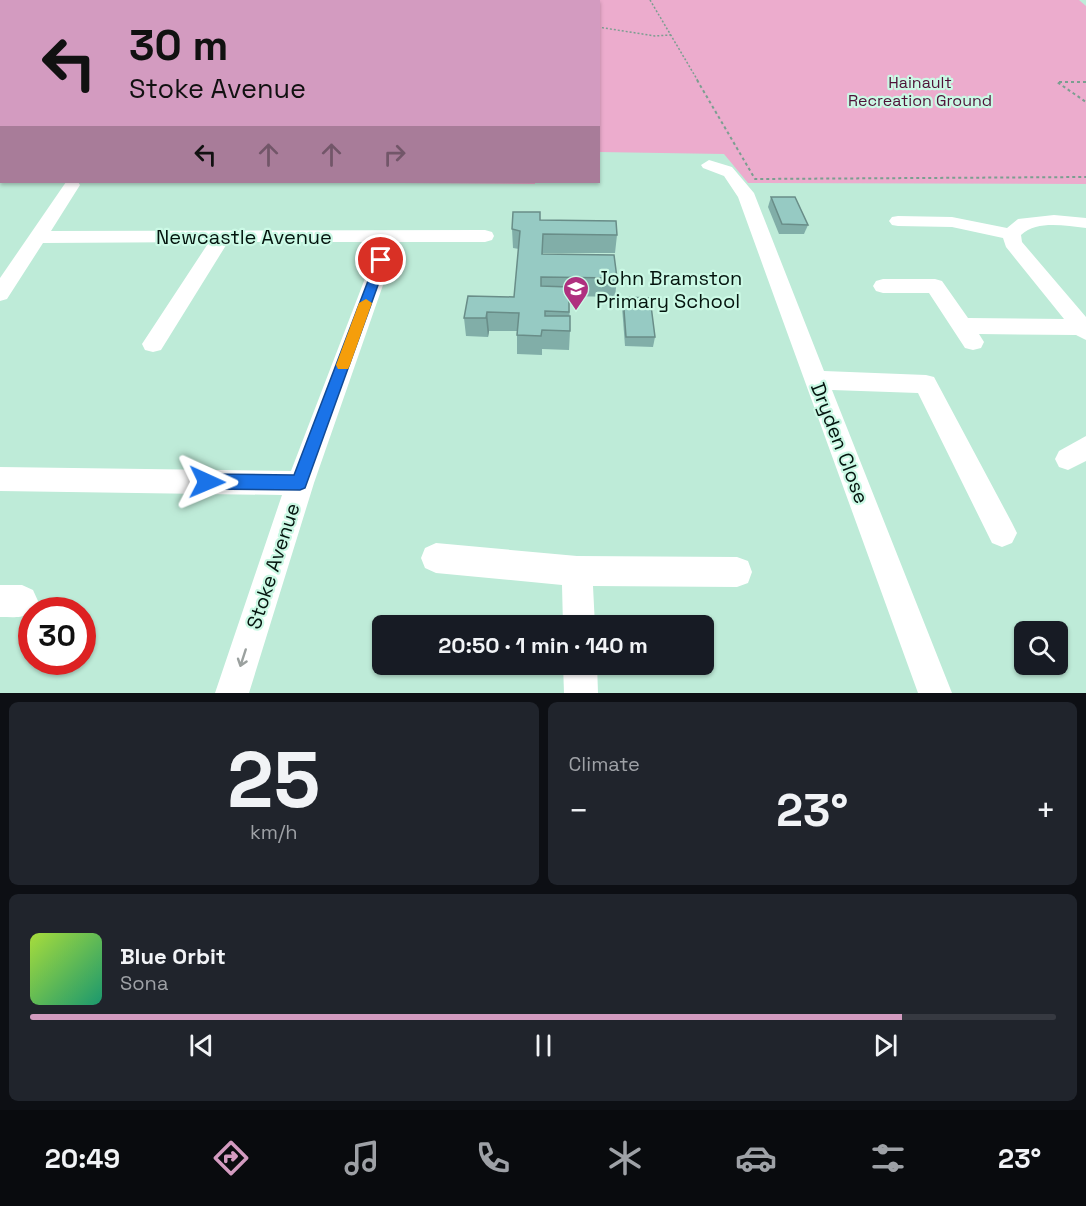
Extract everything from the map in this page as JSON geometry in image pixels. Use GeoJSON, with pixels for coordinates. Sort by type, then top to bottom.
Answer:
{"type":"FeatureCollection","features":[{"type":"Feature","properties":{"kind":"street","name":"Dryden Close"},"geometry":{"type":"LineString","coordinates":[[709,165],[723,167],[732,173],[742,193],[746,193],[935,693]]}},
{"type":"Feature","properties":{"kind":"street"},"geometry":{"type":"LineString","coordinates":[[0,294],[40,237],[72,185]]}},
{"type":"Feature","properties":{"kind":"street"},"geometry":{"type":"LineString","coordinates":[[1011,234],[1024,223],[1054,220],[1086,223]]}},
{"type":"Feature","properties":{"kind":"street"},"geometry":{"type":"LineString","coordinates":[[898,221],[952,222],[1011,234]]}},
{"type":"Feature","properties":{"kind":"street"},"geometry":{"type":"LineString","coordinates":[[1011,234],[1013,243],[1084,329]]}},
{"type":"Feature","properties":{"kind":"street","name":"Newcastle Avenue"},"geometry":{"type":"LineString","coordinates":[[40,237],[485,236]]}},
{"type":"Feature","properties":{"kind":"street"},"geometry":{"type":"LineString","coordinates":[[153,344],[222,237]]}},
{"type":"Feature","properties":{"kind":"street","name":"Stoke Avenue"},"geometry":{"type":"LineString","coordinates":[[232,693],[300,483],[390,237]]}},
{"type":"Feature","properties":{"kind":"street"},"geometry":{"type":"LineString","coordinates":[[883,286],[935,286],[968,334],[1084,329]]}},
{"type":"Feature","properties":{"kind":"street"},"geometry":{"type":"LineString","coordinates":[[816,380],[926,384],[1002,533]]}},
{"type":"Feature","properties":{"kind":"street"},"geometry":{"type":"LineString","coordinates":[[0,479],[300,483]]}},
{"type":"Feature","properties":{"kind":"street"},"geometry":{"type":"LineString","coordinates":[[436,558],[577,572],[737,572]]}},
{"type":"Feature","properties":{"kind":"street"},"geometry":{"type":"LineString","coordinates":[[577,572],[579,615]]}},
{"type":"Feature","properties":{"kind":"street"},"geometry":{"type":"LineString","coordinates":[[580,675],[581,693]]}},
{"type":"Feature","properties":{"kind":"path"},"geometry":{"type":"LineString","coordinates":[[650,0],[755,179],[1086,177]]}},
{"type":"Feature","properties":{"kind":"path"},"geometry":{"type":"LineString","coordinates":[[600,27],[655,36],[671,36]]}},
{"type":"Feature","properties":{"kind":"path"},"geometry":{"type":"LineString","coordinates":[[1086,81],[1057,82],[1086,102]]}},
{"type":"Feature","properties":{"kind":"green space","name":"Hainault Recreation Ground"},"geometry":{"type":"Polygon","coordinates":[[[600,0],[1079,0],[1086,6],[1086,184],[748,183],[724,154],[600,152],[600,0]]]}},
{"type":"Feature","properties":{"kind":"green space"},"geometry":{"type":"Polygon","coordinates":[[[386,183],[535,183],[535,184],[386,183]]]}},
{"type":"Feature","properties":{"kind":"building"},"geometry":{"type":"Polygon","coordinates":[[[771,197],[795,197],[808,225],[782,224],[771,197]]]}},
{"type":"Feature","properties":{"kind":"building"},"geometry":{"type":"Polygon","coordinates":[[[513,212],[540,212],[540,220],[616,221],[617,235],[543,234],[542,254],[614,255],[617,278],[541,277],[541,286],[569,287],[569,312],[545,311],[545,316],[570,316],[570,331],[542,330],[541,336],[517,335],[519,313],[487,312],[486,318],[464,318],[468,296],[514,297],[520,231],[512,229],[513,212]]]}},
{"type":"Feature","properties":{"kind":"building"},"geometry":{"type":"Polygon","coordinates":[[[623,297],[650,298],[655,337],[626,337],[623,297]]]}},
{"type":"Feature","properties":{"kind":"slow traffic"},"geometry":{"type":"LineString","coordinates":[[343,365],[366,303]]}},
{"type":"Feature","properties":{"kind":"place","name":"John Bramston Primary School"},"geometry":{"type":"Point","coordinates":[576,312]}},
{"type":"Feature","properties":{"kind":"route"},"geometry":{"type":"LineString","coordinates":[[207,482],[300,483],[381,260]]}}]}
